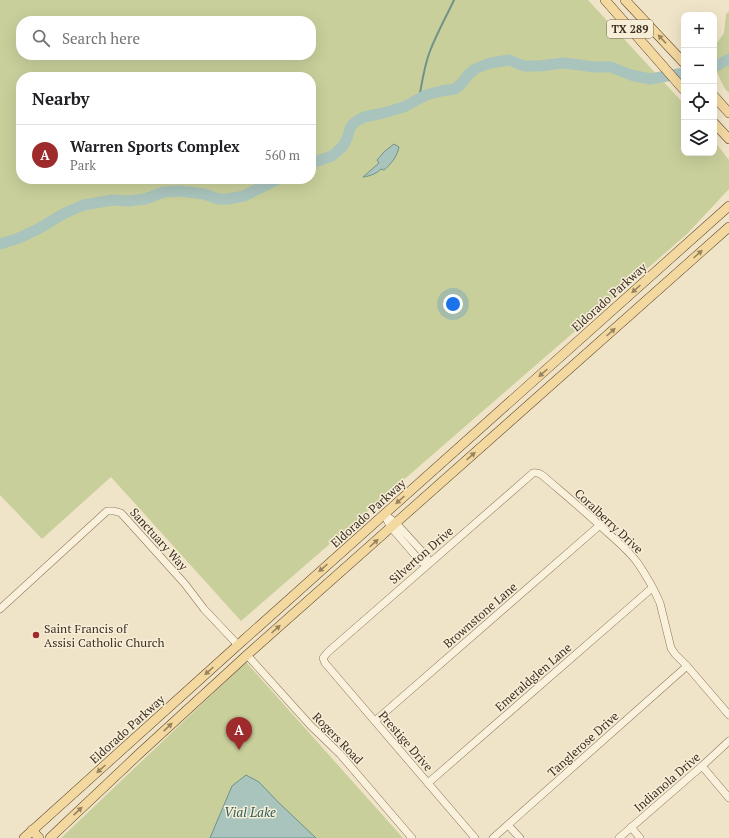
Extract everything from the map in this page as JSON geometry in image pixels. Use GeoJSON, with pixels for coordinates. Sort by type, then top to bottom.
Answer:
{"type":"FeatureCollection","features":[{"type":"Feature","properties":{"kind":"main road","name":"TX 289"},"geometry":{"type":"LineString","coordinates":[[605,0],[681,87]]}},
{"type":"Feature","properties":{"kind":"main road","name":"TX 289"},"geometry":{"type":"LineString","coordinates":[[625,0],[681,59]]}},
{"type":"Feature","properties":{"kind":"main road"},"geometry":{"type":"LineString","coordinates":[[717,99],[729,113]]}},
{"type":"Feature","properties":{"kind":"main road"},"geometry":{"type":"LineString","coordinates":[[717,126],[729,139]]}},
{"type":"Feature","properties":{"kind":"main road","name":"Eldorado Parkway"},"geometry":{"type":"LineString","coordinates":[[24,838],[238,644],[729,206]]}},
{"type":"Feature","properties":{"kind":"main road"},"geometry":{"type":"LineString","coordinates":[[50,838],[247,655],[729,227]]}},
{"type":"Feature","properties":{"kind":"main road"},"geometry":{"type":"LineString","coordinates":[[663,264],[674,276]]}},
{"type":"Feature","properties":{"kind":"main road"},"geometry":{"type":"LineString","coordinates":[[572,347],[582,358]]}},
{"type":"Feature","properties":{"kind":"main road"},"geometry":{"type":"LineString","coordinates":[[238,644],[247,655]]}},
{"type":"Feature","properties":{"kind":"main road"},"geometry":{"type":"LineString","coordinates":[[130,742],[140,753]]}},
{"type":"Feature","properties":{"kind":"main road"},"geometry":{"type":"LineString","coordinates":[[32,830],[39,838]]}},
{"type":"Feature","properties":{"kind":"street","name":"Coralberry Drive"},"geometry":{"type":"LineString","coordinates":[[536,472],[542,475],[600,525],[628,551],[637,562],[660,603],[671,648],[729,714]]}},
{"type":"Feature","properties":{"kind":"street","name":"Silverton Drive"},"geometry":{"type":"LineString","coordinates":[[323,658],[428,564],[536,472]]}},
{"type":"Feature","properties":{"kind":"street","name":"Sanctuary Way"},"geometry":{"type":"LineString","coordinates":[[0,609],[107,511],[114,511],[121,513],[185,584],[204,609],[238,644]]}},
{"type":"Feature","properties":{"kind":"street"},"geometry":{"type":"LineString","coordinates":[[384,514],[421,562],[428,564]]}},
{"type":"Feature","properties":{"kind":"street","name":"Brownstone Lane"},"geometry":{"type":"LineString","coordinates":[[375,721],[600,525]]}},
{"type":"Feature","properties":{"kind":"street","name":"Emeraldglen Lane"},"geometry":{"type":"LineString","coordinates":[[428,783],[652,588]]}},
{"type":"Feature","properties":{"kind":"street","name":"Rogers Road"},"geometry":{"type":"LineString","coordinates":[[247,655],[310,726],[348,763],[412,838]]}},
{"type":"Feature","properties":{"kind":"street","name":"Prestige Drive"},"geometry":{"type":"LineString","coordinates":[[323,658],[325,663],[475,838]]}},
{"type":"Feature","properties":{"kind":"street","name":"Tanglerose Drive"},"geometry":{"type":"LineString","coordinates":[[493,838],[687,666]]}},
{"type":"Feature","properties":{"kind":"street","name":"Indianola Drive"},"geometry":{"type":"LineString","coordinates":[[619,838],[729,741]]}},
{"type":"Feature","properties":{"kind":"street"},"geometry":{"type":"LineString","coordinates":[[702,766],[729,798]]}},
{"type":"Feature","properties":{"kind":"street"},"geometry":{"type":"LineString","coordinates":[[508,825],[520,838]]}},
{"type":"Feature","properties":{"kind":"street"},"geometry":{"type":"LineString","coordinates":[[631,827],[640,838]]}},
{"type":"Feature","properties":{"kind":"green space"},"geometry":{"type":"Polygon","coordinates":[[[0,0],[588,0],[681,101],[681,156],[717,156],[717,145],[729,160],[729,189],[687,234],[241,621],[111,477],[42,539],[0,495],[0,0]]]}},
{"type":"Feature","properties":{"kind":"green space"},"geometry":{"type":"Polygon","coordinates":[[[729,11],[729,93],[725,89],[717,72],[717,43],[724,33],[726,14],[729,11]]]}},
{"type":"Feature","properties":{"kind":"green space"},"geometry":{"type":"Polygon","coordinates":[[[246,662],[403,838],[61,838],[246,662]]]}},
{"type":"Feature","properties":{"kind":"water"},"geometry":{"type":"Polygon","coordinates":[[[394,144],[399,147],[395,157],[389,165],[384,170],[381,169],[373,174],[363,177],[379,163],[377,160],[394,144]]]}},
{"type":"Feature","properties":{"kind":"water","name":"Vial Lake"},"geometry":{"type":"Polygon","coordinates":[[[246,775],[259,782],[316,838],[210,838],[232,786],[246,775]]]}},
{"type":"Feature","properties":{"kind":"waterway"},"geometry":{"type":"LineString","coordinates":[[419,99],[428,57],[454,0]]}},
{"type":"Feature","properties":{"kind":"waterway"},"geometry":{"type":"LineString","coordinates":[[717,65],[729,59]]}},
{"type":"Feature","properties":{"kind":"waterway"},"geometry":{"type":"LineString","coordinates":[[316,161],[332,156],[343,146],[350,128],[355,122],[364,117],[404,107],[426,95],[455,89],[475,69],[490,63],[509,60],[524,66],[564,63],[595,67],[611,67],[631,75],[650,79],[681,74]]}},
{"type":"Feature","properties":{"kind":"waterway"},"geometry":{"type":"LineString","coordinates":[[0,244],[19,238],[65,213],[84,205],[112,200],[128,201],[145,199],[164,192],[180,191],[204,194],[218,199],[228,199],[244,196],[268,184]]}},
{"type":"Feature","properties":{"kind":"place","name":"Saint Francis of Assisi Catholic Church"},"geometry":{"type":"Point","coordinates":[36,635]}},
{"type":"Feature","properties":{"kind":"place","name":"Warren Sports Complex"},"geometry":{"type":"Point","coordinates":[239,750]}}]}
